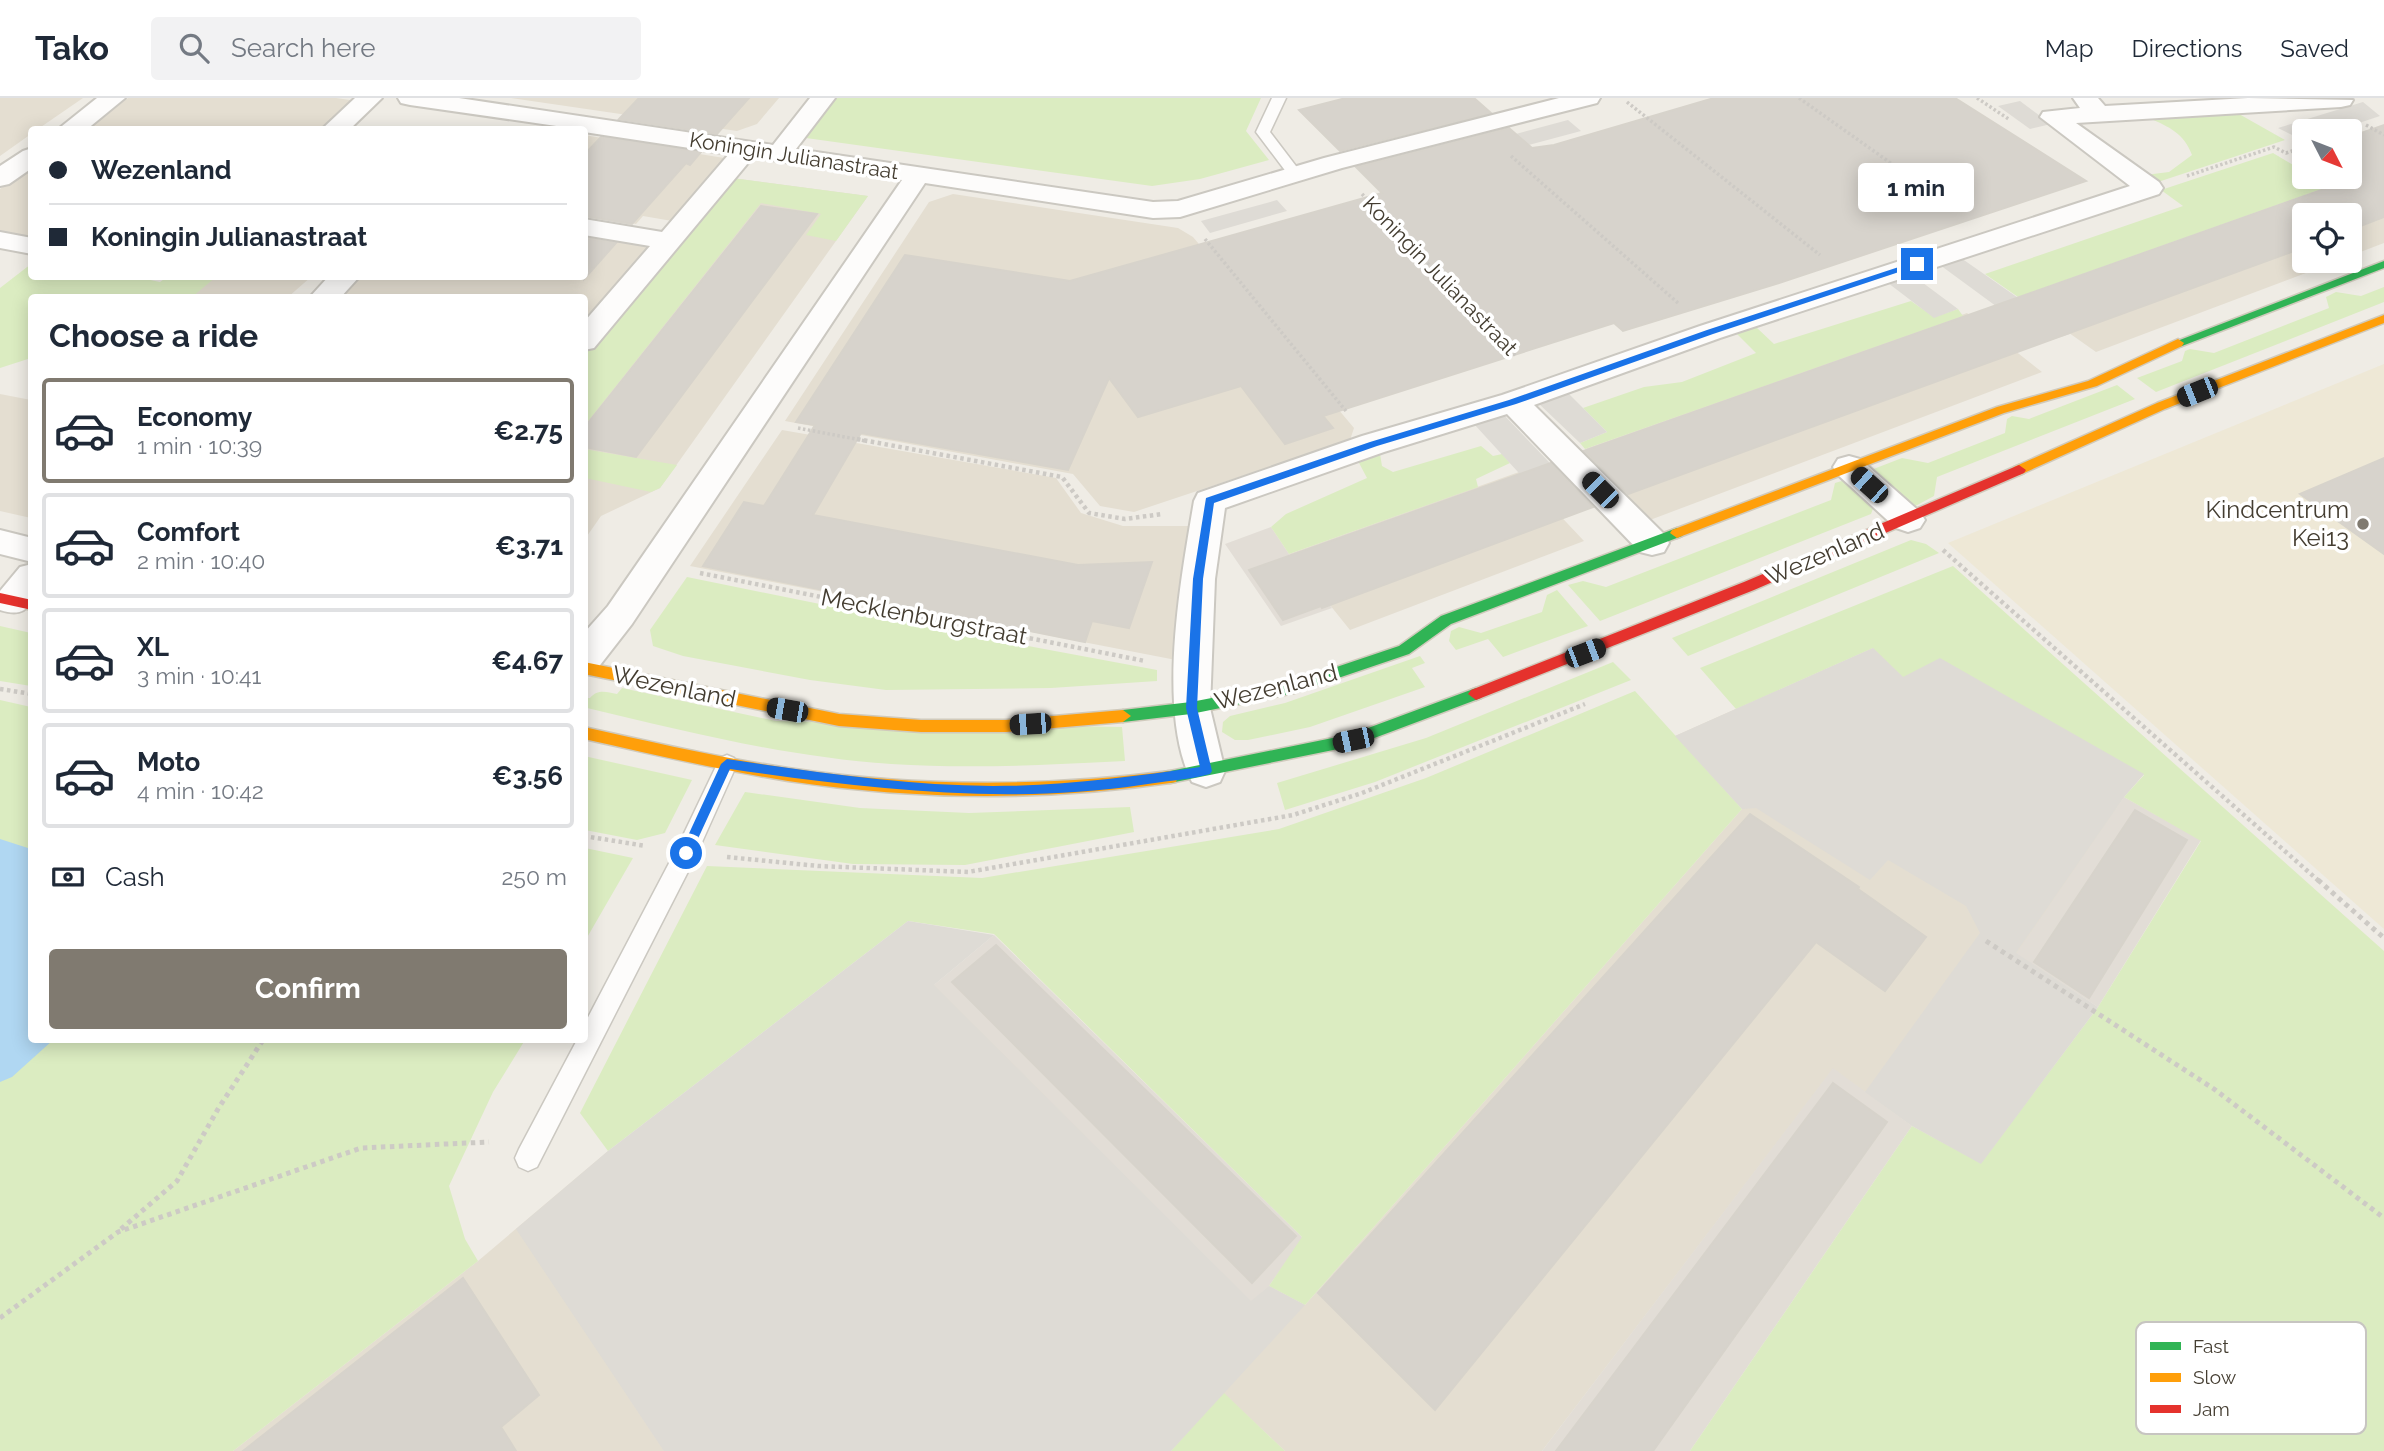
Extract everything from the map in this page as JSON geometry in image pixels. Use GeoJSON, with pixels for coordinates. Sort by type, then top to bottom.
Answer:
{"type":"FeatureCollection","features":[{"type":"Feature","properties":{"kind":"street"},"geometry":{"type":"LineString","coordinates":[[74,126],[113,98]]}},
{"type":"Feature","properties":{"kind":"street"},"geometry":{"type":"LineString","coordinates":[[338,126],[370,98]]}},
{"type":"Feature","properties":{"kind":"street","name":"Koningin Julianastraat"},"geometry":{"type":"LineString","coordinates":[[410,98],[504,122],[540,126]]}},
{"type":"Feature","properties":{"kind":"street"},"geometry":{"type":"LineString","coordinates":[[779,154],[823,98]]}},
{"type":"Feature","properties":{"kind":"street","name":"Koningin Julianastraat"},"geometry":{"type":"LineString","coordinates":[[588,131],[747,149],[1153,210],[1180,209],[1333,163],[1588,98]]}},
{"type":"Feature","properties":{"kind":"street"},"geometry":{"type":"LineString","coordinates":[[2150,188],[2044,111],[2091,106],[2235,108],[2341,100],[2339,98]]}},
{"type":"Feature","properties":{"kind":"street"},"geometry":{"type":"LineString","coordinates":[[588,336],[747,149]]}},
{"type":"Feature","properties":{"kind":"street"},"geometry":{"type":"LineString","coordinates":[[0,178],[28,159]]}},
{"type":"Feature","properties":{"kind":"street"},"geometry":{"type":"LineString","coordinates":[[588,654],[620,615],[918,175]]}},
{"type":"Feature","properties":{"kind":"street"},"geometry":{"type":"LineString","coordinates":[[1206,771],[1191,708],[1198,579],[1210,501],[1374,444],[1513,402],[1546,388],[1994,237],[2150,188]]}},
{"type":"Feature","properties":{"kind":"street"},"geometry":{"type":"LineString","coordinates":[[588,228],[669,241]]}},
{"type":"Feature","properties":{"kind":"street"},"geometry":{"type":"LineString","coordinates":[[0,240],[28,245]]}},
{"type":"Feature","properties":{"kind":"street","name":"Wezenland"},"geometry":{"type":"LineString","coordinates":[[588,669],[839,720],[907,725],[1006,726],[1129,716],[1191,708],[1289,689],[1404,650],[1446,620],[2001,410],[2036,404],[2117,374],[2153,358],[2178,342],[2384,264]]}},
{"type":"Feature","properties":{"kind":"street"},"geometry":{"type":"LineString","coordinates":[[327,294],[342,280]]}},
{"type":"Feature","properties":{"kind":"street","name":"Wezenland"},"geometry":{"type":"LineString","coordinates":[[588,734],[727,764],[855,783],[993,791],[1110,785],[1206,771],[1353,740],[1637,633],[1908,520],[2161,406],[2384,319]]}},
{"type":"Feature","properties":{"kind":"street"},"geometry":{"type":"LineString","coordinates":[[1513,402],[1652,543]]}},
{"type":"Feature","properties":{"kind":"street","name":"Wezenland"},"geometry":{"type":"LineString","coordinates":[[1849,467],[1908,520]]}},
{"type":"Feature","properties":{"kind":"street"},"geometry":{"type":"LineString","coordinates":[[0,542],[28,549]]}},
{"type":"Feature","properties":{"kind":"lane"},"geometry":{"type":"LineString","coordinates":[[1279,98],[1263,132],[1294,174]]}},
{"type":"Feature","properties":{"kind":"lane"},"geometry":{"type":"LineString","coordinates":[[588,1042],[686,853],[727,764]]}},
{"type":"Feature","properties":{"kind":"lane"},"geometry":{"type":"LineString","coordinates":[[528,1158],[588,1043]]}},
{"type":"Feature","properties":{"kind":"path"},"geometry":{"type":"LineString","coordinates":[[1622,98],[1856,284]]}},
{"type":"Feature","properties":{"kind":"path"},"geometry":{"type":"LineString","coordinates":[[1799,98],[1994,237]]}},
{"type":"Feature","properties":{"kind":"path"},"geometry":{"type":"LineString","coordinates":[[1478,127],[1710,332]]}},
{"type":"Feature","properties":{"kind":"path"},"geometry":{"type":"LineString","coordinates":[[2150,188],[2274,147],[2286,153],[2292,151]]}},
{"type":"Feature","properties":{"kind":"path","name":"Koningin Julianastraat"},"geometry":{"type":"LineString","coordinates":[[1333,163],[1546,388]]}},
{"type":"Feature","properties":{"kind":"path"},"geometry":{"type":"LineString","coordinates":[[1180,209],[1374,444]]}},
{"type":"Feature","properties":{"kind":"path"},"geometry":{"type":"LineString","coordinates":[[752,419],[1062,477],[1089,513],[1147,518],[1210,501]]}},
{"type":"Feature","properties":{"kind":"path"},"geometry":{"type":"LineString","coordinates":[[1938,546],[2384,938]]}},
{"type":"Feature","properties":{"kind":"path","name":"Mecklenburgstraat"},"geometry":{"type":"LineString","coordinates":[[655,564],[1193,671]]}},
{"type":"Feature","properties":{"kind":"path"},"geometry":{"type":"LineString","coordinates":[[0,689],[28,693]]}},
{"type":"Feature","properties":{"kind":"path"},"geometry":{"type":"LineString","coordinates":[[1986,941],[2214,1089],[2384,1217]]}},
{"type":"Feature","properties":{"kind":"path"},"geometry":{"type":"LineString","coordinates":[[0,1318],[118,1232],[177,1181],[261,1043]]}},
{"type":"Feature","properties":{"kind":"path"},"geometry":{"type":"LineString","coordinates":[[118,1232],[360,1148],[492,1141],[528,1158]]}},
{"type":"Feature","properties":{"kind":"shaded area"},"geometry":{"type":"Polygon","coordinates":[[[0,98],[83,98],[42,126],[28,126],[28,136],[0,156],[0,98]]]}},
{"type":"Feature","properties":{"kind":"shaded area"},"geometry":{"type":"Polygon","coordinates":[[[128,98],[336,98],[357,101],[327,126],[90,126],[128,98]]]}},
{"type":"Feature","properties":{"kind":"shaded area"},"geometry":{"type":"Polygon","coordinates":[[[511,98],[779,98],[757,124],[737,131],[511,98]]]}},
{"type":"Feature","properties":{"kind":"shaded area"},"geometry":{"type":"Polygon","coordinates":[[[2020,101],[2051,124],[2030,129],[1998,106],[2020,101]]]}},
{"type":"Feature","properties":{"kind":"shaded area"},"geometry":{"type":"Polygon","coordinates":[[[2363,102],[2380,116],[2362,122],[2362,119],[2307,119],[2363,102]]]}},
{"type":"Feature","properties":{"kind":"shaded area"},"geometry":{"type":"Polygon","coordinates":[[[1568,120],[1581,131],[1514,149],[1501,138],[1568,120]]]}},
{"type":"Feature","properties":{"kind":"shaded area"},"geometry":{"type":"Polygon","coordinates":[[[2292,124],[2292,135],[2278,128],[2292,124]]]}},
{"type":"Feature","properties":{"kind":"shaded area"},"geometry":{"type":"Polygon","coordinates":[[[2367,130],[2384,139],[2384,243],[2362,251],[2362,203],[2292,203],[2292,273],[2306,273],[2096,352],[2018,297],[2321,189],[2362,189],[2362,132],[2367,130]]]}},
{"type":"Feature","properties":{"kind":"shaded area"},"geometry":{"type":"Polygon","coordinates":[[[588,136],[730,159],[678,222],[643,216],[636,224],[588,216],[588,136]]]}},
{"type":"Feature","properties":{"kind":"shaded area"},"geometry":{"type":"Polygon","coordinates":[[[28,168],[28,239],[0,234],[0,189],[28,168]]]}},
{"type":"Feature","properties":{"kind":"shaded area"},"geometry":{"type":"Polygon","coordinates":[[[732,178],[868,196],[660,488],[601,516],[588,535],[588,350],[732,178]]]}},
{"type":"Feature","properties":{"kind":"shaded area"},"geometry":{"type":"Polygon","coordinates":[[[953,194],[1178,228],[1193,237],[1354,428],[1350,440],[1134,512],[1100,506],[1073,474],[785,421],[929,202],[953,194]]]}},
{"type":"Feature","properties":{"kind":"shaded area"},"geometry":{"type":"Polygon","coordinates":[[[1277,200],[1287,211],[1210,233],[1201,221],[1277,200]]]}},
{"type":"Feature","properties":{"kind":"shaded area"},"geometry":{"type":"Polygon","coordinates":[[[588,233],[656,244],[588,326],[588,294],[340,294],[356,280],[588,280],[588,233]]]}},
{"type":"Feature","properties":{"kind":"shaded area"},"geometry":{"type":"Polygon","coordinates":[[[1961,258],[2070,334],[2045,342],[1940,265],[1961,258]]]}},
{"type":"Feature","properties":{"kind":"shaded area"},"geometry":{"type":"Polygon","coordinates":[[[1911,274],[1958,309],[1934,318],[1888,283],[1911,274]]]}},
{"type":"Feature","properties":{"kind":"shaded area"},"geometry":{"type":"Polygon","coordinates":[[[180,280],[308,280],[291,294],[164,294],[180,280]]]}},
{"type":"Feature","properties":{"kind":"shaded area"},"geometry":{"type":"Polygon","coordinates":[[[1967,313],[2042,372],[1650,520],[1585,449],[1967,313]]]}},
{"type":"Feature","properties":{"kind":"shaded area"},"geometry":{"type":"Polygon","coordinates":[[[2384,364],[2384,929],[1948,543],[2384,364]]]}},
{"type":"Feature","properties":{"kind":"shaded area"},"geometry":{"type":"Polygon","coordinates":[[[1566,391],[1607,432],[1580,443],[1536,401],[1566,391]]]}},
{"type":"Feature","properties":{"kind":"shaded area"},"geometry":{"type":"Polygon","coordinates":[[[0,394],[28,399],[28,517],[0,511],[0,394]]]}},
{"type":"Feature","properties":{"kind":"shaded area"},"geometry":{"type":"Polygon","coordinates":[[[1503,414],[1592,507],[1561,519],[1474,424],[1503,414]]]}},
{"type":"Feature","properties":{"kind":"shaded area"},"geometry":{"type":"Polygon","coordinates":[[[782,430],[1056,478],[1081,513],[1123,526],[1189,526],[1176,660],[690,566],[782,430]]]}},
{"type":"Feature","properties":{"kind":"shaded area"},"geometry":{"type":"Polygon","coordinates":[[[1519,472],[1584,541],[1350,630],[1289,554],[1519,472]]]}},
{"type":"Feature","properties":{"kind":"shaded area"},"geometry":{"type":"Polygon","coordinates":[[[1271,527],[1332,608],[1281,626],[1225,544],[1271,527]]]}},
{"type":"Feature","properties":{"kind":"shaded area"},"geometry":{"type":"Polygon","coordinates":[[[1873,648],[2144,774],[2124,797],[1912,1126],[1833,1069],[1542,1451],[1285,1451],[1223,1393],[1171,1451],[233,1451],[478,1261],[608,1151],[934,984],[1251,1301],[1269,1286],[1305,1305],[1742,809],[1675,736],[1873,648]]]}},
{"type":"Feature","properties":{"kind":"shaded area"},"geometry":{"type":"Polygon","coordinates":[[[1873,648],[1903,677],[1940,658],[2144,774],[2124,797],[2016,953],[2098,1007],[1981,1164],[1912,1126],[1865,1092],[1980,933],[1966,906],[1888,860],[1870,880],[1756,808],[1742,809],[1675,736],[1873,648]]]}},
{"type":"Feature","properties":{"kind":"shaded area"},"geometry":{"type":"Polygon","coordinates":[[[2124,797],[2201,840],[2098,1007],[2016,954],[2124,797]]]}},
{"type":"Feature","properties":{"kind":"shaded area"},"geometry":{"type":"Polygon","coordinates":[[[908,921],[994,935],[934,985],[1251,1301],[1269,1286],[1305,1305],[1171,1451],[664,1451],[516,1229],[608,1151],[908,921]]]}},
{"type":"Feature","properties":{"kind":"shaded area"},"geometry":{"type":"Polygon","coordinates":[[[994,935],[1303,1238],[1269,1286],[1251,1302],[934,985],[994,935]]]}},
{"type":"Feature","properties":{"kind":"shaded area"},"geometry":{"type":"Polygon","coordinates":[[[1833,1068],[1912,1126],[1690,1451],[1542,1451],[1833,1068]]]}},
{"type":"Feature","properties":{"kind":"green space"},"geometry":{"type":"Polygon","coordinates":[[[837,98],[1261,98],[1246,131],[1269,160],[1200,179],[1152,186],[806,138],[837,98]]]}},
{"type":"Feature","properties":{"kind":"green space"},"geometry":{"type":"Polygon","coordinates":[[[2239,114],[2285,140],[2155,183],[2145,175],[2169,172],[2192,155],[2180,136],[2149,118],[2239,114]]]}},
{"type":"Feature","properties":{"kind":"green space"},"geometry":{"type":"Polygon","coordinates":[[[2273,153],[2292,164],[2292,189],[2322,189],[2018,297],[1985,274],[2183,206],[2161,190],[2273,153]]]}},
{"type":"Feature","properties":{"kind":"green space"},"geometry":{"type":"Polygon","coordinates":[[[732,178],[868,196],[836,241],[806,235],[821,214],[761,203],[588,421],[588,350],[732,178]]]}},
{"type":"Feature","properties":{"kind":"green space"},"geometry":{"type":"Polygon","coordinates":[[[28,266],[28,280],[212,280],[196,294],[28,294],[28,359],[0,368],[0,288],[28,266]]]}},
{"type":"Feature","properties":{"kind":"green space"},"geometry":{"type":"Polygon","coordinates":[[[2384,287],[2384,302],[2156,392],[2137,378],[2182,361],[2185,351],[2190,349],[2214,353],[2329,308],[2326,297],[2336,292],[2361,296],[2384,287]]]}},
{"type":"Feature","properties":{"kind":"green space"},"geometry":{"type":"Polygon","coordinates":[[[1911,301],[1934,317],[1958,309],[1963,316],[1585,449],[1580,443],[1607,432],[1583,408],[1644,387],[1682,382],[1756,353],[1737,334],[1756,327],[1774,344],[1911,301]]]}},
{"type":"Feature","properties":{"kind":"green space"},"geometry":{"type":"Polygon","coordinates":[[[2117,385],[2135,399],[1937,477],[1934,496],[1908,510],[1871,470],[1902,458],[1928,463],[2005,433],[2007,419],[2012,416],[2029,419],[2117,385]]]}},
{"type":"Feature","properties":{"kind":"green space"},"geometry":{"type":"Polygon","coordinates":[[[1481,446],[1493,456],[1502,454],[1510,463],[1476,479],[1478,487],[1289,554],[1271,527],[1286,514],[1367,478],[1358,461],[1380,454],[1382,466],[1393,472],[1481,446]]]}},
{"type":"Feature","properties":{"kind":"green space"},"geometry":{"type":"Polygon","coordinates":[[[588,450],[677,465],[660,488],[651,492],[588,479],[588,450]]]}},
{"type":"Feature","properties":{"kind":"green space"},"geometry":{"type":"Polygon","coordinates":[[[1845,480],[1874,506],[1871,514],[1600,621],[1568,585],[1583,581],[1606,587],[1831,500],[1835,483],[1845,480]]]}},
{"type":"Feature","properties":{"kind":"green space"},"geometry":{"type":"Polygon","coordinates":[[[1911,540],[1926,544],[1939,553],[1688,656],[1672,638],[1911,540]]]}},
{"type":"Feature","properties":{"kind":"green space"},"geometry":{"type":"Polygon","coordinates":[[[1953,566],[2384,951],[2384,1451],[1690,1451],[1912,1126],[1981,1163],[2098,1007],[2201,841],[2124,797],[2144,775],[1903,677],[1873,648],[1736,709],[1700,668],[1953,566]]]}},
{"type":"Feature","properties":{"kind":"green space"},"geometry":{"type":"Polygon","coordinates":[[[687,577],[1157,670],[1157,681],[1051,688],[886,690],[810,680],[683,656],[653,646],[650,630],[687,577]]]}},
{"type":"Feature","properties":{"kind":"green space"},"geometry":{"type":"Polygon","coordinates":[[[1557,590],[1588,626],[1503,657],[1488,639],[1456,650],[1449,641],[1451,631],[1459,627],[1481,633],[1542,612],[1547,595],[1557,590]]]}},
{"type":"Feature","properties":{"kind":"green space"},"geometry":{"type":"Polygon","coordinates":[[[0,626],[28,632],[28,686],[0,681],[0,626]]]}},
{"type":"Feature","properties":{"kind":"green space"},"geometry":{"type":"Polygon","coordinates":[[[1420,656],[1425,663],[1412,668],[1425,687],[1310,727],[1248,740],[1235,740],[1222,732],[1223,722],[1230,716],[1285,703],[1420,656]]]}},
{"type":"Feature","properties":{"kind":"green space"},"geometry":{"type":"Polygon","coordinates":[[[1613,662],[1631,680],[1375,782],[1285,810],[1277,783],[1426,738],[1613,662]]]}},
{"type":"Feature","properties":{"kind":"green space"},"geometry":{"type":"Polygon","coordinates":[[[622,688],[776,721],[1122,727],[1125,761],[979,766],[891,764],[814,756],[588,708],[588,698],[599,692],[617,694],[622,688]]]}},
{"type":"Feature","properties":{"kind":"green space"},"geometry":{"type":"Polygon","coordinates":[[[1635,691],[1742,809],[1305,1305],[1269,1286],[1302,1237],[994,934],[908,921],[608,1151],[580,1113],[707,866],[982,878],[1279,829],[1426,778],[1635,691]]]}},
{"type":"Feature","properties":{"kind":"green space"},"geometry":{"type":"Polygon","coordinates":[[[0,700],[28,706],[28,1043],[523,1043],[493,1092],[449,1186],[465,1239],[478,1261],[233,1451],[0,1451],[0,700]]]}},
{"type":"Feature","properties":{"kind":"green space"},"geometry":{"type":"Polygon","coordinates":[[[588,757],[692,780],[665,833],[637,840],[588,831],[588,757]]]}},
{"type":"Feature","properties":{"kind":"green space"},"geometry":{"type":"Polygon","coordinates":[[[745,792],[860,808],[969,813],[1130,807],[1134,832],[965,865],[853,864],[715,845],[745,792]]]}},
{"type":"Feature","properties":{"kind":"green space"},"geometry":{"type":"Polygon","coordinates":[[[588,849],[633,858],[588,936],[588,849]]]}},
{"type":"Feature","properties":{"kind":"green space"},"geometry":{"type":"Polygon","coordinates":[[[1223,1392],[1285,1451],[1171,1451],[1223,1392]]]}},
{"type":"Feature","properties":{"kind":"water"},"geometry":{"type":"Polygon","coordinates":[[[0,839],[28,848],[28,1043],[50,1043],[12,1077],[0,1082],[0,839]]]}},
{"type":"Feature","properties":{"kind":"building"},"geometry":{"type":"Polygon","coordinates":[[[639,98],[749,98],[717,134],[619,119],[639,98]]]}},
{"type":"Feature","properties":{"kind":"building"},"geometry":{"type":"Polygon","coordinates":[[[1346,98],[1474,98],[1491,113],[1340,151],[1299,110],[1346,98]]]}},
{"type":"Feature","properties":{"kind":"building"},"geometry":{"type":"Polygon","coordinates":[[[1714,98],[1955,98],[2086,181],[1779,283],[1623,331],[1614,323],[1323,416],[1333,428],[1285,444],[1241,386],[1138,417],[1109,378],[1068,470],[861,433],[813,515],[1078,565],[1152,562],[1129,628],[1092,621],[1085,642],[703,566],[744,502],[764,506],[815,425],[796,422],[905,255],[1070,281],[1382,193],[1356,167],[1509,128],[1532,148],[1554,145],[1714,98]]]}},
{"type":"Feature","properties":{"kind":"building"},"geometry":{"type":"Polygon","coordinates":[[[2384,125],[2384,217],[2362,225],[2362,203],[2292,203],[2292,252],[1628,494],[1584,451],[2325,189],[2362,189],[2362,133],[2384,125]]]}},
{"type":"Feature","properties":{"kind":"building"},"geometry":{"type":"Polygon","coordinates":[[[601,137],[701,152],[690,165],[686,163],[632,224],[588,217],[588,151],[601,137]]]}},
{"type":"Feature","properties":{"kind":"building"},"geometry":{"type":"Polygon","coordinates":[[[761,206],[817,214],[636,457],[588,448],[588,423],[761,206]]]}},
{"type":"Feature","properties":{"kind":"building"},"geometry":{"type":"Polygon","coordinates":[[[588,239],[616,243],[588,274],[588,239]]]}},
{"type":"Feature","properties":{"kind":"building","name":"Kindcentrum Kei13"},"geometry":{"type":"Polygon","coordinates":[[[2384,458],[2384,554],[2300,494],[2384,458]]]}},
{"type":"Feature","properties":{"kind":"building"},"geometry":{"type":"Polygon","coordinates":[[[1551,463],[1593,507],[1283,620],[1249,570],[1551,463]]]}},
{"type":"Feature","properties":{"kind":"building"},"geometry":{"type":"Polygon","coordinates":[[[2135,810],[2187,840],[2089,998],[2034,962],[2135,810]]]}},
{"type":"Feature","properties":{"kind":"building"},"geometry":{"type":"Polygon","coordinates":[[[1750,814],[1859,887],[1858,889],[1926,937],[1885,991],[1816,942],[1435,1410],[1318,1293],[1750,814]]]}},
{"type":"Feature","properties":{"kind":"building"},"geometry":{"type":"Polygon","coordinates":[[[996,945],[1296,1236],[1252,1283],[952,982],[996,945]]]}},
{"type":"Feature","properties":{"kind":"building"},"geometry":{"type":"Polygon","coordinates":[[[1833,1083],[1887,1122],[1653,1451],[1556,1451],[1833,1083]]]}},
{"type":"Feature","properties":{"kind":"building"},"geometry":{"type":"Polygon","coordinates":[[[463,1278],[539,1395],[501,1427],[516,1451],[243,1451],[463,1278]]]}},
{"type":"Feature","properties":{"kind":"traffic: fast"},"geometry":{"type":"LineString","coordinates":[[2178,343],[2384,264]]}},
{"type":"Feature","properties":{"kind":"traffic: fast"},"geometry":{"type":"LineString","coordinates":[[1123,716],[1191,708],[1289,689],[1404,650],[1446,620],[1677,533]]}},
{"type":"Feature","properties":{"kind":"traffic: fast"},"geometry":{"type":"LineString","coordinates":[[1170,777],[1353,740],[1476,694]]}},
{"type":"Feature","properties":{"kind":"traffic: slow"},"geometry":{"type":"LineString","coordinates":[[2019,470],[2161,406],[2384,319]]}},
{"type":"Feature","properties":{"kind":"traffic: slow"},"geometry":{"type":"LineString","coordinates":[[1677,533],[2001,410],[2048,399],[2093,384],[2178,343]]}},
{"type":"Feature","properties":{"kind":"traffic: slow"},"geometry":{"type":"LineString","coordinates":[[588,669],[839,720],[921,726],[1006,726],[1123,716]]}},
{"type":"Feature","properties":{"kind":"traffic: slow"},"geometry":{"type":"LineString","coordinates":[[588,734],[754,769],[896,786],[1053,788],[1170,777]]}},
{"type":"Feature","properties":{"kind":"traffic: jam"},"geometry":{"type":"LineString","coordinates":[[1476,694],[1749,586],[2019,470]]}},
{"type":"Feature","properties":{"kind":"traffic: jam"},"geometry":{"type":"LineString","coordinates":[[0,598],[28,604]]}},
{"type":"Feature","properties":{"kind":"place","name":"Kindcentrum Kei13"},"geometry":{"type":"Point","coordinates":[2363,524]}},
{"type":"Feature","properties":{"kind":"route"},"geometry":{"type":"LineString","coordinates":[[686,853],[727,764],[855,783],[993,791],[1110,785],[1206,771],[1191,708],[1198,579],[1210,501],[1374,444],[1513,402],[1546,388],[1917,264]]}}]}
